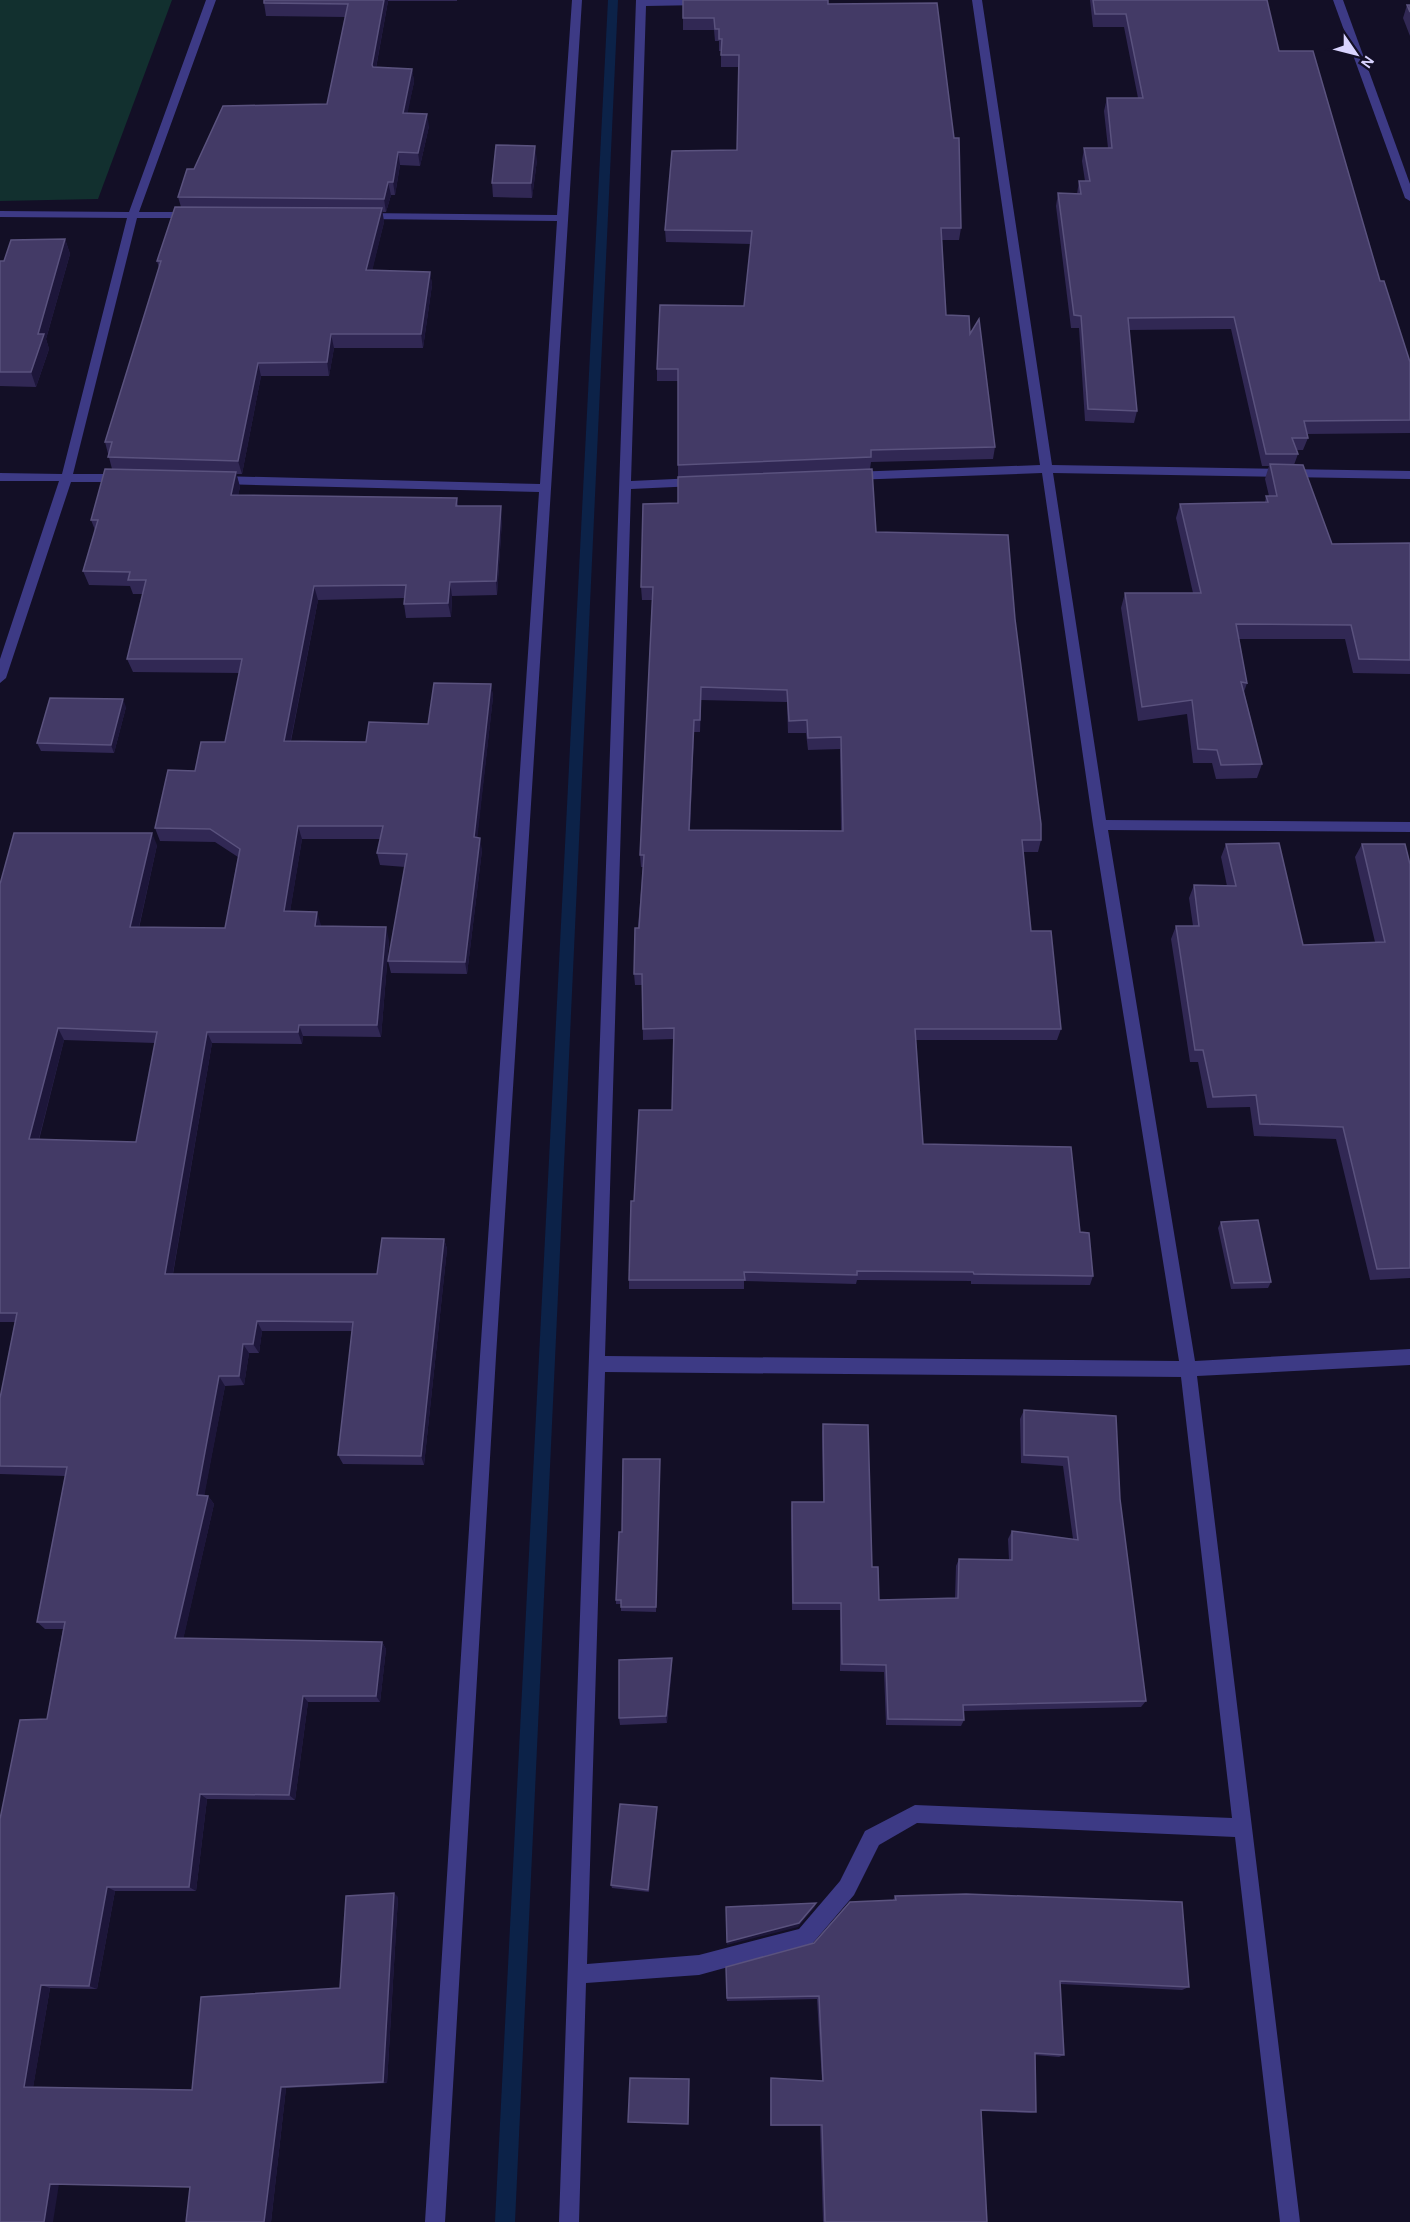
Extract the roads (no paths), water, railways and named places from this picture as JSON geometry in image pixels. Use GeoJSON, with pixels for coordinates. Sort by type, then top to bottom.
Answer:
{"type":"FeatureCollection","features":[{"type":"Feature","properties":{"kind":"street"},"geometry":{"type":"LineString","coordinates":[[0,678],[67,476],[133,214],[211,0]]}},
{"type":"Feature","properties":{"kind":"street"},"geometry":{"type":"LineString","coordinates":[[435,2222],[486,1363],[577,0]]}},
{"type":"Feature","properties":{"kind":"street"},"geometry":{"type":"LineString","coordinates":[[977,0],[1045,469],[1188,1369],[1290,2222]]}},
{"type":"Feature","properties":{"kind":"street"},"geometry":{"type":"LineString","coordinates":[[1338,0],[1410,198]]}},
{"type":"Feature","properties":{"kind":"street"},"geometry":{"type":"LineString","coordinates":[[569,2222],[641,2],[710,2]]}},
{"type":"Feature","properties":{"kind":"street"},"geometry":{"type":"LineString","coordinates":[[0,214],[204,215]]}},
{"type":"Feature","properties":{"kind":"street"},"geometry":{"type":"LineString","coordinates":[[347,216],[561,218]]}},
{"type":"Feature","properties":{"kind":"street"},"geometry":{"type":"LineString","coordinates":[[835,477],[1045,469],[1410,475]]}},
{"type":"Feature","properties":{"kind":"street"},"geometry":{"type":"LineString","coordinates":[[0,477],[139,478]]}},
{"type":"Feature","properties":{"kind":"street"},"geometry":{"type":"LineString","coordinates":[[210,480],[545,488]]}},
{"type":"Feature","properties":{"kind":"street"},"geometry":{"type":"LineString","coordinates":[[625,485],[707,482]]}},
{"type":"Feature","properties":{"kind":"street"},"geometry":{"type":"LineString","coordinates":[[1100,825],[1410,827]]}},
{"type":"Feature","properties":{"kind":"street"},"geometry":{"type":"LineString","coordinates":[[598,1364],[1188,1369],[1410,1357]]}},
{"type":"Feature","properties":{"kind":"street"},"geometry":{"type":"LineString","coordinates":[[578,1974],[699,1965],[806,1937],[847,1888],[872,1838],[915,1814],[1243,1828]]}},
{"type":"Feature","properties":{"kind":"waterway"},"geometry":{"type":"LineString","coordinates":[[505,2222],[613,0]]}}]}
